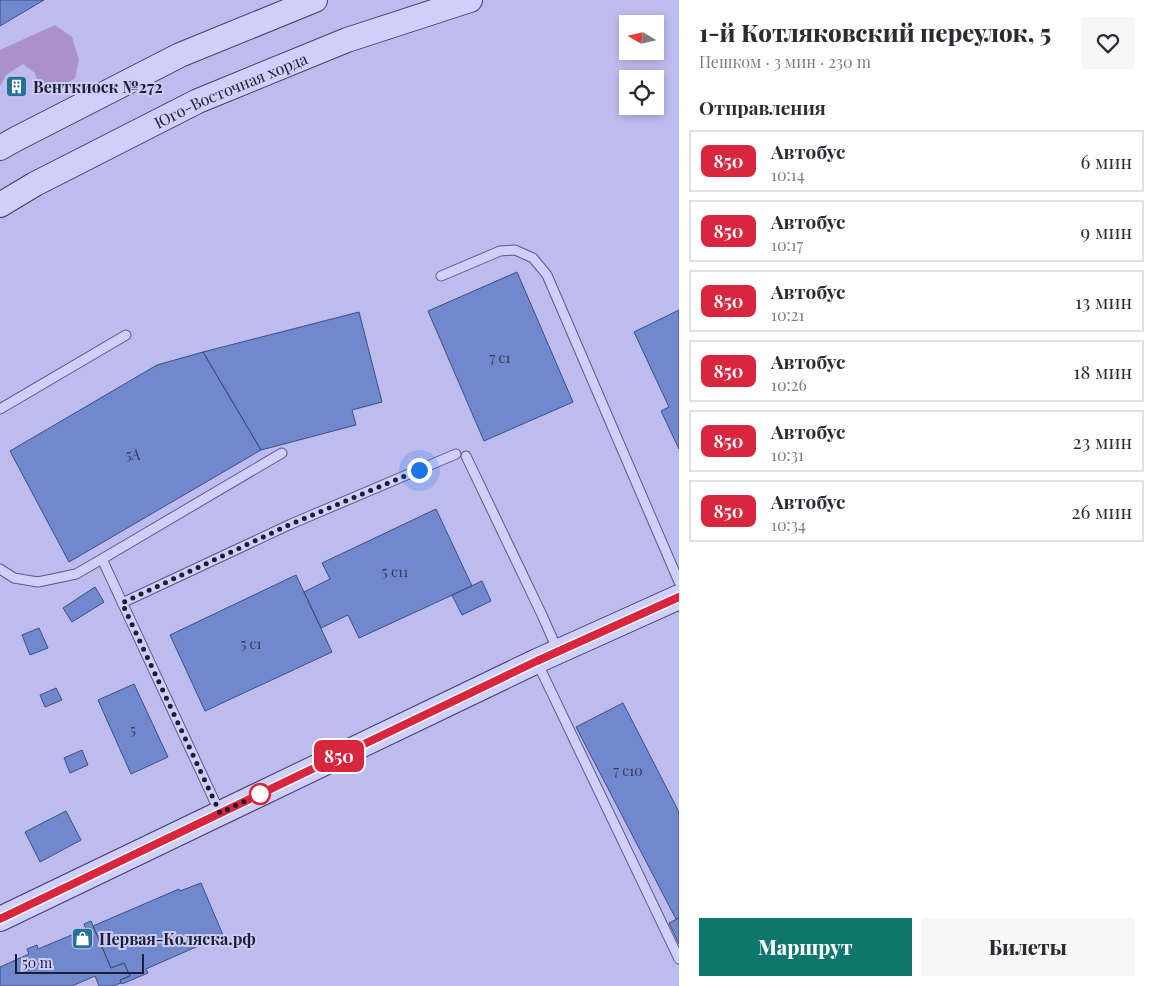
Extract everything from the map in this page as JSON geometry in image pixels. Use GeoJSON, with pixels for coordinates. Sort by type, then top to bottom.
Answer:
{"type":"FeatureCollection","features":[{"type":"Feature","properties":{"kind":"main road"},"geometry":{"type":"LineString","coordinates":[[0,148],[180,55],[315,0]]}},
{"type":"Feature","properties":{"kind":"main road","name":"Юго-Восточная хорда"},"geometry":{"type":"LineString","coordinates":[[0,205],[35,184],[198,101],[347,40],[470,0]]}},
{"type":"Feature","properties":{"kind":"main road"},"geometry":{"type":"LineString","coordinates":[[0,919],[537,661],[679,597]]}},
{"type":"Feature","properties":{"kind":"lane"},"geometry":{"type":"LineString","coordinates":[[441,276],[500,251],[515,250],[533,258],[547,275],[679,582]]}},
{"type":"Feature","properties":{"kind":"lane"},"geometry":{"type":"LineString","coordinates":[[0,409],[126,334]]}},
{"type":"Feature","properties":{"kind":"lane"},"geometry":{"type":"LineString","coordinates":[[0,570],[14,578],[38,582],[76,574],[282,453]]}},
{"type":"Feature","properties":{"kind":"lane"},"geometry":{"type":"LineString","coordinates":[[122,603],[291,524],[456,454]]}},
{"type":"Feature","properties":{"kind":"lane"},"geometry":{"type":"LineString","coordinates":[[466,456],[558,652]]}},
{"type":"Feature","properties":{"kind":"lane"},"geometry":{"type":"LineString","coordinates":[[102,559],[220,813]]}},
{"type":"Feature","properties":{"kind":"lane"},"geometry":{"type":"LineString","coordinates":[[537,661],[679,960]]}},
{"type":"Feature","properties":{"kind":"shaded area"},"geometry":{"type":"Polygon","coordinates":[[[55,25],[72,37],[79,60],[75,78],[61,87],[41,93],[35,73],[23,64],[6,75],[0,86],[0,50],[55,25]]]}},
{"type":"Feature","properties":{"kind":"building"},"geometry":{"type":"Polygon","coordinates":[[[0,0],[44,0],[0,26],[0,0]]]}},
{"type":"Feature","properties":{"kind":"building","name":"Венткиоск №272"},"geometry":{"type":"Polygon","coordinates":[[[18,77],[25,83],[24,92],[15,96],[8,90],[10,80],[18,77]]]}},
{"type":"Feature","properties":{"kind":"building"},"geometry":{"type":"Polygon","coordinates":[[[517,272],[573,402],[484,441],[428,311],[517,272]]]}},
{"type":"Feature","properties":{"kind":"building"},"geometry":{"type":"Polygon","coordinates":[[[679,310],[679,449],[661,411],[669,407],[634,332],[679,310]]]}},
{"type":"Feature","properties":{"kind":"building"},"geometry":{"type":"Polygon","coordinates":[[[359,312],[382,402],[352,410],[356,425],[261,450],[203,352],[359,312]]]}},
{"type":"Feature","properties":{"kind":"building"},"geometry":{"type":"Polygon","coordinates":[[[203,352],[261,450],[69,562],[10,451],[157,365],[203,352]]]}},
{"type":"Feature","properties":{"kind":"building"},"geometry":{"type":"Polygon","coordinates":[[[436,509],[472,586],[359,638],[348,615],[321,628],[304,592],[330,579],[322,563],[436,509]]]}},
{"type":"Feature","properties":{"kind":"building"},"geometry":{"type":"Polygon","coordinates":[[[296,575],[332,652],[205,711],[170,635],[296,575]]]}},
{"type":"Feature","properties":{"kind":"building"},"geometry":{"type":"Polygon","coordinates":[[[482,581],[491,601],[462,615],[452,595],[482,581]]]}},
{"type":"Feature","properties":{"kind":"building"},"geometry":{"type":"Polygon","coordinates":[[[95,587],[104,602],[72,622],[63,608],[95,587]]]}},
{"type":"Feature","properties":{"kind":"building"},"geometry":{"type":"Polygon","coordinates":[[[39,628],[48,648],[30,655],[22,635],[39,628]]]}},
{"type":"Feature","properties":{"kind":"building"},"geometry":{"type":"Polygon","coordinates":[[[134,684],[168,757],[131,774],[98,700],[134,684]]]}},
{"type":"Feature","properties":{"kind":"building"},"geometry":{"type":"Polygon","coordinates":[[[56,688],[62,700],[45,707],[40,695],[56,688]]]}},
{"type":"Feature","properties":{"kind":"building"},"geometry":{"type":"Polygon","coordinates":[[[623,703],[679,812],[679,918],[676,919],[576,727],[623,703]]]}},
{"type":"Feature","properties":{"kind":"building"},"geometry":{"type":"Polygon","coordinates":[[[82,750],[88,765],[70,773],[64,758],[82,750]]]}},
{"type":"Feature","properties":{"kind":"building"},"geometry":{"type":"Polygon","coordinates":[[[66,811],[81,840],[40,862],[25,832],[66,811]]]}},
{"type":"Feature","properties":{"kind":"building"},"geometry":{"type":"Polygon","coordinates":[[[201,883],[223,935],[146,969],[148,973],[122,984],[120,980],[130,976],[124,963],[111,968],[93,926],[179,889],[180,891],[201,883]]]}},
{"type":"Feature","properties":{"kind":"building"},"geometry":{"type":"Polygon","coordinates":[[[679,918],[679,944],[669,923],[679,918]]]}},
{"type":"Feature","properties":{"kind":"building"},"geometry":{"type":"Polygon","coordinates":[[[91,921],[111,968],[124,963],[130,976],[120,980],[121,983],[113,986],[99,986],[95,976],[72,986],[0,986],[0,967],[29,954],[27,949],[37,945],[38,949],[86,929],[84,924],[91,921]]]}},
{"type":"Feature","properties":{"kind":"bus line","name":"850"},"geometry":{"type":"LineString","coordinates":[[0,919],[537,661],[679,597]]}},
{"type":"Feature","properties":{"kind":"place","name":"Венткиоск №272"},"geometry":{"type":"Point","coordinates":[17,86]}},
{"type":"Feature","properties":{"kind":"place","name":"Первая-Коляска.рф"},"geometry":{"type":"Point","coordinates":[83,938]}},
{"type":"Feature","properties":{"kind":"route"},"geometry":{"type":"LineString","coordinates":[[260,794],[220,813],[122,603],[291,524],[419,470]]}}]}
